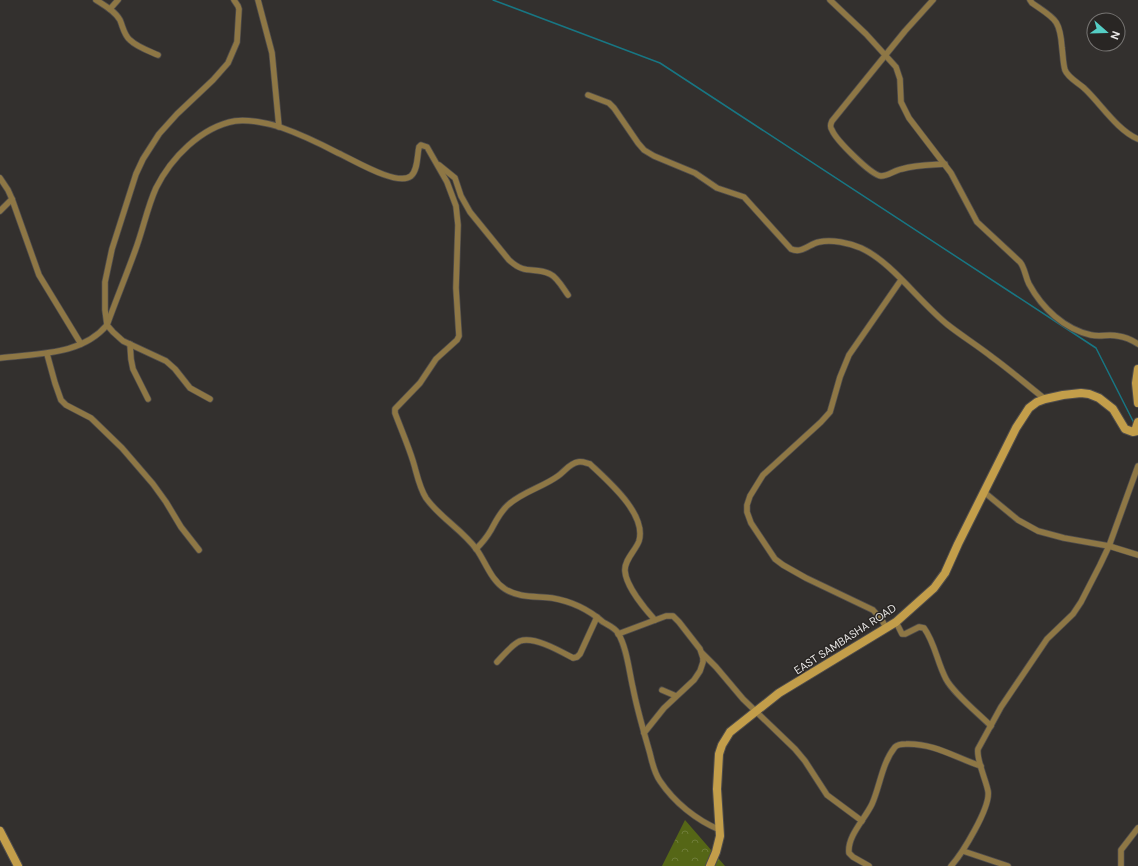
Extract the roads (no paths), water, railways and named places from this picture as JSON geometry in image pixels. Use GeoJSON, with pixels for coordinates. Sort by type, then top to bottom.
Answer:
{"type":"FeatureCollection","features":[{"type":"Feature","properties":{"kind":"street"},"geometry":{"type":"LineString","coordinates":[[96,0],[110,9],[118,17],[129,40],[158,55]]}},
{"type":"Feature","properties":{"kind":"street"},"geometry":{"type":"LineString","coordinates":[[110,9],[118,0]]}},
{"type":"Feature","properties":{"kind":"street"},"geometry":{"type":"LineString","coordinates":[[210,399],[190,388],[175,369],[166,361],[119,338],[108,325],[104,297],[108,265],[136,174],[143,159],[159,134],[176,114],[213,80],[228,63],[235,50],[238,35],[239,9],[234,0]]}},
{"type":"Feature","properties":{"kind":"street"},"geometry":{"type":"LineString","coordinates":[[258,0],[272,53],[279,127]]}},
{"type":"Feature","properties":{"kind":"street"},"geometry":{"type":"LineString","coordinates":[[830,0],[886,54],[896,67],[899,73],[901,100],[905,113],[945,164],[956,181],[977,222],[1020,262],[1024,267],[1032,290],[1052,314],[1068,326],[1087,334],[1099,336],[1118,336],[1128,338],[1138,344]]}},
{"type":"Feature","properties":{"kind":"street"},"geometry":{"type":"LineString","coordinates":[[933,0],[886,54],[830,125],[838,139],[857,159],[878,175],[884,176],[908,167],[945,164]]}},
{"type":"Feature","properties":{"kind":"street"},"geometry":{"type":"LineString","coordinates":[[1030,0],[1057,22],[1062,40],[1065,71],[1086,89],[1109,115],[1128,133],[1138,140]]}},
{"type":"Feature","properties":{"kind":"street"},"geometry":{"type":"LineString","coordinates":[[588,95],[609,103],[638,144],[644,150],[654,156],[695,173],[717,188],[744,197],[791,249],[799,251],[818,242],[828,241],[850,244],[875,257],[948,325],[993,357],[1045,399]]}},
{"type":"Feature","properties":{"kind":"street"},"geometry":{"type":"LineString","coordinates":[[0,358],[47,354],[81,344],[95,337],[108,325],[157,187],[169,166],[182,151],[199,136],[235,121],[256,122],[279,127],[380,173],[393,177],[406,178],[411,176],[416,168],[419,147],[421,145],[427,147],[454,199],[457,215],[458,254],[456,288],[459,336],[457,340],[436,359],[420,383],[395,408],[395,413],[422,490],[435,509],[463,534],[476,549],[490,574],[498,584],[514,593],[553,598],[581,608],[614,629],[618,634],[626,657],[644,733],[653,766],[659,780],[692,814],[708,825],[720,830]]}},
{"type":"Feature","properties":{"kind":"street"},"geometry":{"type":"LineString","coordinates":[[437,164],[455,178],[461,196],[470,212],[516,266],[527,270],[548,273],[555,278],[568,294]]}},
{"type":"Feature","properties":{"kind":"street"},"geometry":{"type":"LineString","coordinates":[[0,178],[12,199],[40,275],[81,344]]}},
{"type":"Feature","properties":{"kind":"street"},"geometry":{"type":"LineString","coordinates":[[0,211],[12,199]]}},
{"type":"Feature","properties":{"kind":"street"},"geometry":{"type":"LineString","coordinates":[[886,628],[882,620],[873,610],[806,578],[775,559],[751,523],[747,512],[747,505],[750,496],[763,475],[830,412],[840,377],[850,355],[901,280]]}},
{"type":"Feature","properties":{"kind":"street"},"geometry":{"type":"LineString","coordinates":[[130,344],[133,369],[148,399]]}},
{"type":"Feature","properties":{"kind":"street"},"geometry":{"type":"LineString","coordinates":[[47,354],[55,383],[62,400],[66,405],[91,418],[122,448],[153,484],[181,527],[199,550]]}},
{"type":"Feature","properties":{"kind":"street"},"geometry":{"type":"LineString","coordinates":[[1138,369],[1136,383],[1138,403]]}},
{"type":"Feature","properties":{"kind":"street","name":"EAST SAMBASHA ROAD"},"geometry":{"type":"LineString","coordinates":[[710,866],[716,852],[720,830],[717,789],[719,754],[722,745],[730,732],[779,693],[896,622],[934,588],[945,573],[1022,418],[1034,404],[1045,399],[1063,395],[1081,393],[1089,394],[1099,398],[1113,409],[1125,430],[1133,432],[1137,431],[1136,428],[1138,422]]}},
{"type":"Feature","properties":{"kind":"street"},"geometry":{"type":"LineString","coordinates":[[476,549],[486,538],[499,515],[508,505],[560,475],[572,464],[578,462],[590,464],[624,498],[639,522],[640,537],[638,544],[626,564],[625,573],[630,586],[655,620]]}},
{"type":"Feature","properties":{"kind":"street"},"geometry":{"type":"LineString","coordinates":[[951,866],[963,851],[987,801],[988,790],[977,756],[978,749],[1001,707],[1047,639],[1072,614],[1081,602],[1108,546],[1138,466]]}},
{"type":"Feature","properties":{"kind":"street"},"geometry":{"type":"LineString","coordinates":[[984,492],[1003,509],[1029,528],[1064,538],[1108,546],[1138,556]]}},
{"type":"Feature","properties":{"kind":"street"},"geometry":{"type":"LineString","coordinates":[[618,634],[669,616],[676,619],[697,644],[702,653],[716,667],[743,700],[805,761],[827,795],[862,821]]}},
{"type":"Feature","properties":{"kind":"street"},"geometry":{"type":"LineString","coordinates":[[497,662],[514,645],[526,640],[550,647],[573,658],[577,657],[580,654],[597,617]]}},
{"type":"Feature","properties":{"kind":"street"},"geometry":{"type":"LineString","coordinates":[[896,622],[902,634],[919,627],[924,628],[933,644],[946,680],[991,726]]}},
{"type":"Feature","properties":{"kind":"street"},"geometry":{"type":"LineString","coordinates":[[644,733],[664,708],[698,675],[702,662],[702,653]]}},
{"type":"Feature","properties":{"kind":"street"},"geometry":{"type":"LineString","coordinates":[[662,690],[676,696]]}},
{"type":"Feature","properties":{"kind":"street"},"geometry":{"type":"LineString","coordinates":[[869,866],[849,853],[850,841],[872,802],[888,759],[897,745],[923,744],[981,766]]}},
{"type":"Feature","properties":{"kind":"street"},"geometry":{"type":"LineString","coordinates":[[1121,866],[1122,850],[1138,828]]}},
{"type":"Feature","properties":{"kind":"street"},"geometry":{"type":"LineString","coordinates":[[0,831],[18,866]]}},
{"type":"Feature","properties":{"kind":"street"},"geometry":{"type":"LineString","coordinates":[[963,851],[1008,866]]}},
{"type":"Feature","properties":{"kind":"waterway"},"geometry":{"type":"LineString","coordinates":[[493,0],[660,63],[1096,348],[1134,423]]}}]}
